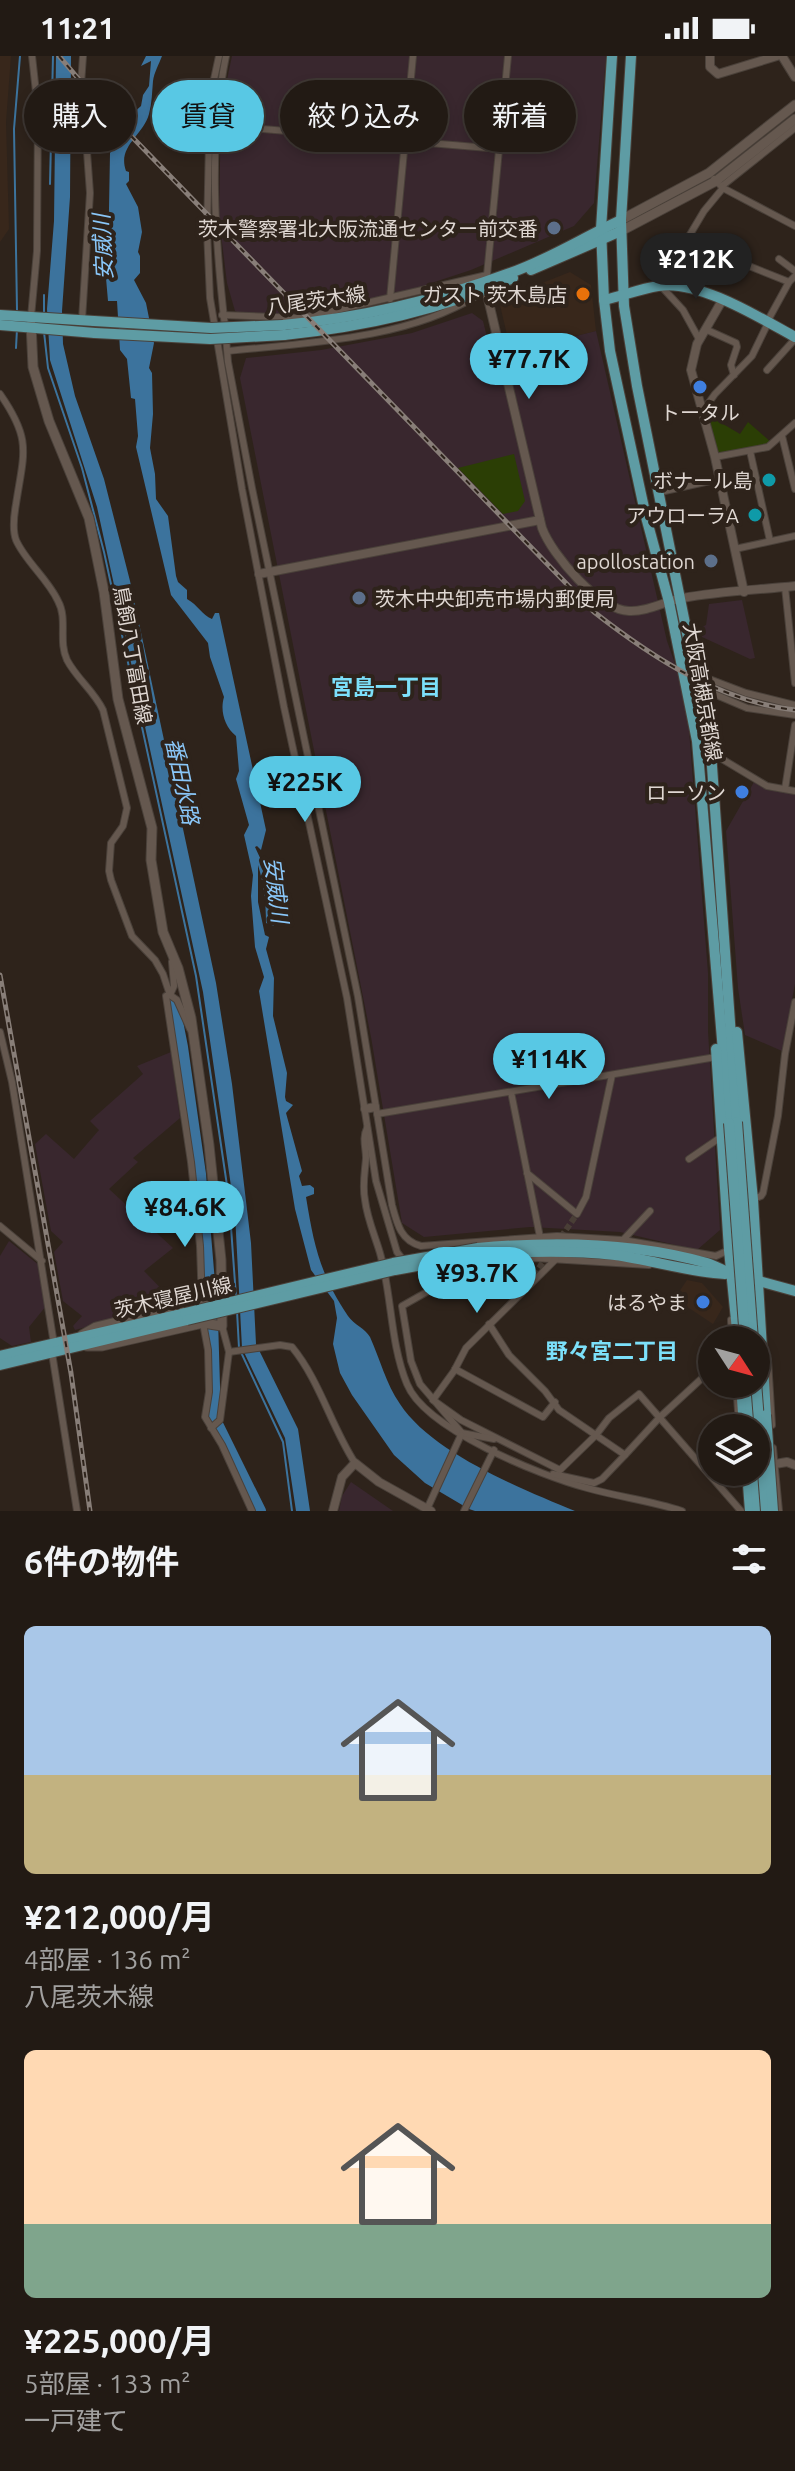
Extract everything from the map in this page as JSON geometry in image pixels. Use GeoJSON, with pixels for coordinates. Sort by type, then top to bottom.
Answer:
{"type":"FeatureCollection","features":[{"type":"Feature","properties":{"kind":"main road","name":"大阪高槻京都線"},"geometry":{"type":"LineString","coordinates":[[612,56],[601,235],[604,300],[616,381],[646,517],[669,602],[697,741],[723,983]]}},
{"type":"Feature","properties":{"kind":"main road","name":"大阪高槻京都線"},"geometry":{"type":"LineString","coordinates":[[631,56],[621,226],[624,296],[637,386],[711,752],[744,1326]]}},
{"type":"Feature","properties":{"kind":"main road"},"geometry":{"type":"LineString","coordinates":[[717,182],[795,105]]}},
{"type":"Feature","properties":{"kind":"main road"},"geometry":{"type":"LineString","coordinates":[[621,226],[717,182],[795,119]]}},
{"type":"Feature","properties":{"kind":"main road","name":"八尾茨木線"},"geometry":{"type":"LineString","coordinates":[[31,322],[72,332],[210,339],[283,330],[444,294],[512,273],[621,226]]}},
{"type":"Feature","properties":{"kind":"main road","name":"八尾茨木線"},"geometry":{"type":"LineString","coordinates":[[5,320],[83,320],[328,331],[411,313],[486,290],[601,235]]}},
{"type":"Feature","properties":{"kind":"main road"},"geometry":{"type":"LineString","coordinates":[[487,275],[512,273]]}},
{"type":"Feature","properties":{"kind":"main road"},"geometry":{"type":"LineString","coordinates":[[444,294],[470,280]]}},
{"type":"Feature","properties":{"kind":"main road"},"geometry":{"type":"LineString","coordinates":[[604,300],[660,285],[694,290],[723,299],[795,338]]}},
{"type":"Feature","properties":{"kind":"main road","name":"鳥飼八丁富田線"},"geometry":{"type":"LineString","coordinates":[[31,322],[33,367],[49,421],[89,518],[104,592],[118,699],[152,828],[151,860],[163,932],[188,1005],[209,1145],[221,1326]]}},
{"type":"Feature","properties":{"kind":"main road"},"geometry":{"type":"LineString","coordinates":[[723,983],[714,996],[734,1326]]}},
{"type":"Feature","properties":{"kind":"main road"},"geometry":{"type":"LineString","coordinates":[[723,983],[740,1047],[766,1415],[776,1511]]}},
{"type":"Feature","properties":{"kind":"main road","name":"大阪高槻京都線"},"geometry":{"type":"LineString","coordinates":[[733,1123],[752,1326]]}},
{"type":"Feature","properties":{"kind":"main road","name":"茨木寝屋川線"},"geometry":{"type":"LineString","coordinates":[[0,1365],[53,1348],[188,1316],[478,1252],[542,1244],[619,1248],[709,1264],[731,1274],[795,1291]]}},
{"type":"Feature","properties":{"kind":"main road","name":"茨木寝屋川線"},"geometry":{"type":"LineString","coordinates":[[478,1252],[580,1252],[639,1259],[707,1273],[731,1274]]}},
{"type":"Feature","properties":{"kind":"main road"},"geometry":{"type":"LineString","coordinates":[[188,1316],[220,1290]]}},
{"type":"Feature","properties":{"kind":"main road"},"geometry":{"type":"LineString","coordinates":[[77,1342],[96,1327],[188,1316],[221,1326]]}},
{"type":"Feature","properties":{"kind":"main road","name":"茨木寝屋川線"},"geometry":{"type":"LineString","coordinates":[[0,1356],[53,1348]]}},
{"type":"Feature","properties":{"kind":"main road"},"geometry":{"type":"LineString","coordinates":[[757,1398],[766,1511]]}},
{"type":"Feature","properties":{"kind":"main road"},"geometry":{"type":"LineString","coordinates":[[745,1486],[745,1511]]}},
{"type":"Feature","properties":{"kind":"main road"},"geometry":{"type":"LineString","coordinates":[[756,1486],[758,1511]]}},
{"type":"Feature","properties":{"kind":"street"},"geometry":{"type":"LineString","coordinates":[[31,322],[37,251],[38,124],[32,56]]}},
{"type":"Feature","properties":{"kind":"street"},"geometry":{"type":"LineString","coordinates":[[83,56],[79,113],[87,152],[90,193],[83,320]]}},
{"type":"Feature","properties":{"kind":"street"},"geometry":{"type":"LineString","coordinates":[[214,80],[219,56]]}},
{"type":"Feature","properties":{"kind":"street"},"geometry":{"type":"LineString","coordinates":[[222,80],[226,56]]}},
{"type":"Feature","properties":{"kind":"street"},"geometry":{"type":"LineString","coordinates":[[411,80],[413,56]]}},
{"type":"Feature","properties":{"kind":"street"},"geometry":{"type":"LineString","coordinates":[[506,80],[508,56]]}},
{"type":"Feature","properties":{"kind":"street"},"geometry":{"type":"LineString","coordinates":[[710,56],[710,67],[718,74],[779,56],[795,77]]}},
{"type":"Feature","properties":{"kind":"street"},"geometry":{"type":"LineString","coordinates":[[699,339],[683,310],[660,285],[704,211],[717,182],[795,128]]}},
{"type":"Feature","properties":{"kind":"street"},"geometry":{"type":"LineString","coordinates":[[211,152],[207,231],[210,298],[242,489],[284,707],[347,998],[376,1181],[397,1252],[412,1268],[420,1269],[534,1258],[652,1266],[698,1276],[707,1273]]}},
{"type":"Feature","properties":{"kind":"street"},"geometry":{"type":"LineString","coordinates":[[214,152],[216,231],[228,351],[295,706],[358,997],[397,1224],[403,1236],[421,1246],[540,1237],[623,1240],[716,1256],[729,1250]]}},
{"type":"Feature","properties":{"kind":"street"},"geometry":{"type":"LineString","coordinates":[[390,299],[405,152]]}},
{"type":"Feature","properties":{"kind":"street"},"geometry":{"type":"LineString","coordinates":[[214,314],[302,318],[487,275],[500,152]]}},
{"type":"Feature","properties":{"kind":"street"},"geometry":{"type":"LineString","coordinates":[[717,182],[795,226]]}},
{"type":"Feature","properties":{"kind":"street"},"geometry":{"type":"LineString","coordinates":[[702,412],[752,356],[767,322],[795,274],[779,259]]}},
{"type":"Feature","properties":{"kind":"street"},"geometry":{"type":"LineString","coordinates":[[739,262],[789,282]]}},
{"type":"Feature","properties":{"kind":"street"},"geometry":{"type":"LineString","coordinates":[[228,351],[303,344],[384,331],[458,308],[486,290],[540,520],[553,549],[605,602],[631,612],[682,598],[790,587],[795,683]]}},
{"type":"Feature","properties":{"kind":"street"},"geometry":{"type":"LineString","coordinates":[[723,299],[699,339],[691,370],[715,457],[744,592]]}},
{"type":"Feature","properties":{"kind":"street"},"geometry":{"type":"LineString","coordinates":[[705,329],[736,343],[731,365],[734,375]]}},
{"type":"Feature","properties":{"kind":"street"},"geometry":{"type":"LineString","coordinates":[[767,370],[795,338]]}},
{"type":"Feature","properties":{"kind":"street"},"geometry":{"type":"LineString","coordinates":[[0,394],[22,430],[25,445],[14,515],[17,542],[49,583],[60,604],[66,659],[103,710],[126,797],[126,817],[111,843],[111,880],[132,936],[155,960],[194,1040]]}},
{"type":"Feature","properties":{"kind":"street"},"geometry":{"type":"LineString","coordinates":[[715,457],[768,447],[795,423]]}},
{"type":"Feature","properties":{"kind":"street"},"geometry":{"type":"LineString","coordinates":[[782,436],[795,489]]}},
{"type":"Feature","properties":{"kind":"street"},"geometry":{"type":"LineString","coordinates":[[750,451],[770,541]]}},
{"type":"Feature","properties":{"kind":"street"},"geometry":{"type":"LineString","coordinates":[[660,492],[719,479]]}},
{"type":"Feature","properties":{"kind":"street"},"geometry":{"type":"LineString","coordinates":[[259,574],[540,520]]}},
{"type":"Feature","properties":{"kind":"street"},"geometry":{"type":"LineString","coordinates":[[735,549],[795,536]]}},
{"type":"Feature","properties":{"kind":"street"},"geometry":{"type":"LineString","coordinates":[[696,674],[746,693],[795,705]]}},
{"type":"Feature","properties":{"kind":"street"},"geometry":{"type":"LineString","coordinates":[[699,688],[747,708],[795,715]]}},
{"type":"Feature","properties":{"kind":"street"},"geometry":{"type":"LineString","coordinates":[[785,789],[795,725]]}},
{"type":"Feature","properties":{"kind":"street"},"geometry":{"type":"LineString","coordinates":[[711,752],[767,786],[795,791]]}},
{"type":"Feature","properties":{"kind":"street"},"geometry":{"type":"LineString","coordinates":[[172,952],[174,986],[170,995],[166,996],[199,1232],[208,1350],[209,1392],[205,1417],[252,1511]]}},
{"type":"Feature","properties":{"kind":"street"},"geometry":{"type":"LineString","coordinates":[[727,1209],[730,1204],[753,1200],[763,1193],[795,1002]]}},
{"type":"Feature","properties":{"kind":"street"},"geometry":{"type":"LineString","coordinates":[[0,1032],[12,1082],[42,1261],[77,1511]]}},
{"type":"Feature","properties":{"kind":"street"},"geometry":{"type":"LineString","coordinates":[[365,1109],[511,1092],[717,1056]]}},
{"type":"Feature","properties":{"kind":"street"},"geometry":{"type":"LineString","coordinates":[[527,1173],[577,1214],[586,1197],[612,1075]]}},
{"type":"Feature","properties":{"kind":"street"},"geometry":{"type":"LineString","coordinates":[[511,1092],[540,1237]]}},
{"type":"Feature","properties":{"kind":"street"},"geometry":{"type":"LineString","coordinates":[[367,1128],[364,1133],[365,1202],[389,1289],[403,1373],[408,1387],[426,1411],[461,1435],[542,1472],[590,1489],[650,1500],[682,1511]]}},
{"type":"Feature","properties":{"kind":"street"},"geometry":{"type":"LineString","coordinates":[[689,1159],[721,1137]]}},
{"type":"Feature","properties":{"kind":"street"},"geometry":{"type":"LineString","coordinates":[[623,1240],[650,1211]]}},
{"type":"Feature","properties":{"kind":"street"},"geometry":{"type":"LineString","coordinates":[[2,1230],[42,1261]]}},
{"type":"Feature","properties":{"kind":"street"},"geometry":{"type":"LineString","coordinates":[[412,1268],[410,1263],[421,1246]]}},
{"type":"Feature","properties":{"kind":"street"},"geometry":{"type":"LineString","coordinates":[[433,1400],[466,1348],[556,1259]]}},
{"type":"Feature","properties":{"kind":"street"},"geometry":{"type":"LineString","coordinates":[[461,1263],[455,1276],[402,1306],[411,1361],[420,1384],[461,1435],[502,1441]]}},
{"type":"Feature","properties":{"kind":"street"},"geometry":{"type":"LineString","coordinates":[[761,1313],[766,1327],[776,1511]]}},
{"type":"Feature","properties":{"kind":"street"},"geometry":{"type":"LineString","coordinates":[[489,1324],[509,1355],[555,1402],[559,1410],[625,1455]]}},
{"type":"Feature","properties":{"kind":"street"},"geometry":{"type":"LineString","coordinates":[[211,1428],[220,1420],[233,1352],[221,1326]]}},
{"type":"Feature","properties":{"kind":"street"},"geometry":{"type":"LineString","coordinates":[[233,1352],[285,1345],[295,1351],[355,1463],[379,1482],[429,1509],[461,1435]]}},
{"type":"Feature","properties":{"kind":"street"},"geometry":{"type":"LineString","coordinates":[[455,1369],[543,1417],[555,1402]]}},
{"type":"Feature","properties":{"kind":"street"},"geometry":{"type":"LineString","coordinates":[[542,1472],[594,1483],[602,1479],[698,1382]]}},
{"type":"Feature","properties":{"kind":"street"},"geometry":{"type":"LineString","coordinates":[[433,1400],[461,1420],[560,1470],[609,1418],[639,1394],[745,1511]]}},
{"type":"Feature","properties":{"kind":"street"},"geometry":{"type":"LineString","coordinates":[[464,1511],[494,1450]]}},
{"type":"Feature","properties":{"kind":"street"},"geometry":{"type":"LineString","coordinates":[[770,1464],[787,1462],[795,1465]]}},
{"type":"Feature","properties":{"kind":"street"},"geometry":{"type":"LineString","coordinates":[[333,1511],[342,1477],[355,1463]]}},
{"type":"Feature","properties":{"kind":"shaded area"},"geometry":{"type":"Polygon","coordinates":[[[0,56],[11,56],[6,122],[9,229],[0,242],[0,56]]]}},
{"type":"Feature","properties":{"kind":"shaded area"},"geometry":{"type":"Polygon","coordinates":[[[232,56],[606,56],[594,203],[574,226],[471,270],[383,299],[329,310],[241,314],[235,311],[227,283],[219,218],[220,152],[264,152],[264,80],[227,80],[232,56]]]}},
{"type":"Feature","properties":{"kind":"shaded area"},"geometry":{"type":"Polygon","coordinates":[[[570,272],[591,285],[596,331],[511,352],[500,305],[509,296],[570,272]]]}},
{"type":"Feature","properties":{"kind":"shaded area"},"geometry":{"type":"Polygon","coordinates":[[[472,313],[483,321],[492,357],[596,331],[667,641],[679,675],[688,717],[708,973],[708,1031],[720,1230],[697,1250],[620,1232],[530,1227],[424,1237],[402,1223],[371,1037],[240,378],[246,358],[321,350],[412,333],[472,313]]]}},
{"type":"Feature","properties":{"kind":"shaded area"},"geometry":{"type":"Polygon","coordinates":[[[742,600],[755,658],[750,659],[702,637],[700,628],[706,625],[709,604],[742,600]]]}},
{"type":"Feature","properties":{"kind":"shaded area"},"geometry":{"type":"Polygon","coordinates":[[[754,782],[767,790],[795,794],[795,984],[782,1051],[745,1035],[738,988],[726,831],[754,782]]]}},
{"type":"Feature","properties":{"kind":"shaded area"},"geometry":{"type":"Polygon","coordinates":[[[171,1052],[180,1118],[133,1158],[138,1162],[109,1189],[173,1248],[144,1271],[175,1303],[75,1330],[73,1326],[82,1316],[63,1301],[54,1252],[63,1242],[51,1231],[35,1144],[46,1134],[74,1159],[99,1130],[90,1121],[143,1074],[137,1066],[171,1052]]]}},
{"type":"Feature","properties":{"kind":"shaded area"},"geometry":{"type":"Polygon","coordinates":[[[9,1241],[40,1266],[46,1306],[29,1327],[31,1342],[12,1346],[0,1338],[0,1256],[9,1241]]]}},
{"type":"Feature","properties":{"kind":"shaded area"},"geometry":{"type":"Polygon","coordinates":[[[687,1280],[702,1283],[723,1307],[713,1324],[689,1308],[685,1313],[671,1304],[687,1280]]]}},
{"type":"Feature","properties":{"kind":"shaded area"},"geometry":{"type":"Polygon","coordinates":[[[351,1482],[393,1511],[339,1511],[342,1496],[351,1482]]]}},
{"type":"Feature","properties":{"kind":"green space"},"geometry":{"type":"Polygon","coordinates":[[[706,414],[740,434],[748,422],[772,443],[721,455],[717,453],[706,414]]]}},
{"type":"Feature","properties":{"kind":"green space"},"geometry":{"type":"Polygon","coordinates":[[[514,454],[525,501],[518,511],[503,514],[458,468],[514,454]]]}},
{"type":"Feature","properties":{"kind":"water"},"geometry":{"type":"Polygon","coordinates":[[[56,56],[71,56],[71,80],[56,80],[56,56]]]}},
{"type":"Feature","properties":{"kind":"water"},"geometry":{"type":"Polygon","coordinates":[[[146,56],[162,56],[152,80],[149,114],[136,137],[136,112],[149,86],[151,61],[141,66],[146,56]]]}},
{"type":"Feature","properties":{"kind":"water"},"geometry":{"type":"Polygon","coordinates":[[[55,152],[70,152],[63,344],[75,396],[104,479],[130,581],[216,983],[251,1243],[256,1344],[298,1429],[310,1511],[296,1511],[285,1438],[242,1348],[235,1214],[203,992],[97,507],[50,360],[47,309],[54,221],[55,152]]]}},
{"type":"Feature","properties":{"kind":"water"},"geometry":{"type":"Polygon","coordinates":[[[126,152],[124,162],[129,181],[126,184],[138,207],[142,232],[138,252],[140,273],[134,280],[146,303],[154,343],[149,368],[152,373],[153,414],[150,448],[156,499],[168,516],[176,576],[187,590],[187,599],[212,619],[215,613],[219,613],[266,830],[261,850],[255,847],[267,873],[274,926],[266,923],[258,865],[258,902],[265,935],[269,937],[266,949],[274,978],[273,1016],[287,1073],[285,1097],[293,1105],[286,1113],[302,1171],[299,1176],[302,1186],[314,1188],[314,1194],[306,1197],[320,1259],[338,1301],[350,1319],[370,1337],[391,1388],[415,1422],[455,1454],[480,1468],[575,1511],[469,1509],[425,1483],[394,1455],[340,1373],[333,1344],[337,1318],[334,1301],[311,1270],[295,1209],[259,991],[264,977],[255,947],[251,896],[253,875],[244,835],[249,825],[236,779],[239,771],[236,736],[224,718],[224,697],[208,643],[171,595],[136,447],[135,399],[131,398],[127,359],[120,350],[117,301],[108,301],[106,278],[112,272],[108,263],[110,153],[126,152]]]}},
{"type":"Feature","properties":{"kind":"waterway"},"geometry":{"type":"LineString","coordinates":[[17,310],[14,129],[20,56]]}},
{"type":"Feature","properties":{"kind":"waterway"},"geometry":{"type":"LineString","coordinates":[[50,184],[53,56]]}},
{"type":"Feature","properties":{"kind":"waterway"},"geometry":{"type":"LineString","coordinates":[[44,295],[44,314]]}},
{"type":"Feature","properties":{"kind":"waterway"},"geometry":{"type":"LineString","coordinates":[[16,348],[17,329]]}},
{"type":"Feature","properties":{"kind":"waterway"},"geometry":{"type":"LineString","coordinates":[[44,332],[48,368],[82,468],[104,552],[196,976],[229,1199],[236,1297]]}},
{"type":"Feature","properties":{"kind":"waterway"},"geometry":{"type":"LineString","coordinates":[[173,1001],[200,1174],[212,1319],[215,1420],[260,1511]]}},
{"type":"Feature","properties":{"kind":"waterway"},"geometry":{"type":"LineString","coordinates":[[237,1311],[239,1348],[283,1442],[292,1511]]}},
{"type":"Feature","properties":{"kind":"tunnel"},"geometry":{"type":"LineString","coordinates":[[561,1237],[577,1214]]}},
{"type":"Feature","properties":{"kind":"tunnel"},"geometry":{"type":"LineString","coordinates":[[529,1283],[547,1256]]}},
{"type":"Feature","properties":{"kind":"railway"},"geometry":{"type":"LineString","coordinates":[[59,56],[99,103],[594,612],[688,675],[740,697],[795,710]]}},
{"type":"Feature","properties":{"kind":"railway"},"geometry":{"type":"LineString","coordinates":[[0,975],[71,1373],[90,1511]]}},
{"type":"Feature","properties":{"kind":"place","name":"茨木警察署北大阪流通センター前交番"},"geometry":{"type":"Point","coordinates":[554,228]}},
{"type":"Feature","properties":{"kind":"place","name":"ガスト 茨木島店"},"geometry":{"type":"Point","coordinates":[583,294]}},
{"type":"Feature","properties":{"kind":"place","name":"トータル"},"geometry":{"type":"Point","coordinates":[700,387]}},
{"type":"Feature","properties":{"kind":"place","name":"ボナール島"},"geometry":{"type":"Point","coordinates":[769,480]}},
{"type":"Feature","properties":{"kind":"place","name":"アウローラA"},"geometry":{"type":"Point","coordinates":[755,515]}},
{"type":"Feature","properties":{"kind":"place","name":"apollostation"},"geometry":{"type":"Point","coordinates":[711,561]}},
{"type":"Feature","properties":{"kind":"place","name":"茨木中央卸売市場内郵便局"},"geometry":{"type":"Point","coordinates":[359,598]}},
{"type":"Feature","properties":{"kind":"place","name":"ローソン"},"geometry":{"type":"Point","coordinates":[742,792]}},
{"type":"Feature","properties":{"kind":"place","name":"はるやま"},"geometry":{"type":"Point","coordinates":[703,1302]}},
{"type":"Feature","properties":{"kind":"district","name":"宮島一丁目"},"geometry":{"type":"Point","coordinates":[386,686]}},
{"type":"Feature","properties":{"kind":"district","name":"野々宮二丁目"},"geometry":{"type":"Point","coordinates":[612,1350]}},
{"type":"Feature","properties":{"kind":"water label","name":"安威川"},"geometry":{"type":"Point","coordinates":[102,247]}},
{"type":"Feature","properties":{"kind":"water label","name":"番田水路"},"geometry":{"type":"Point","coordinates":[183,781]}},
{"type":"Feature","properties":{"kind":"water label","name":"安威川"},"geometry":{"type":"Point","coordinates":[277,890]}}]}
